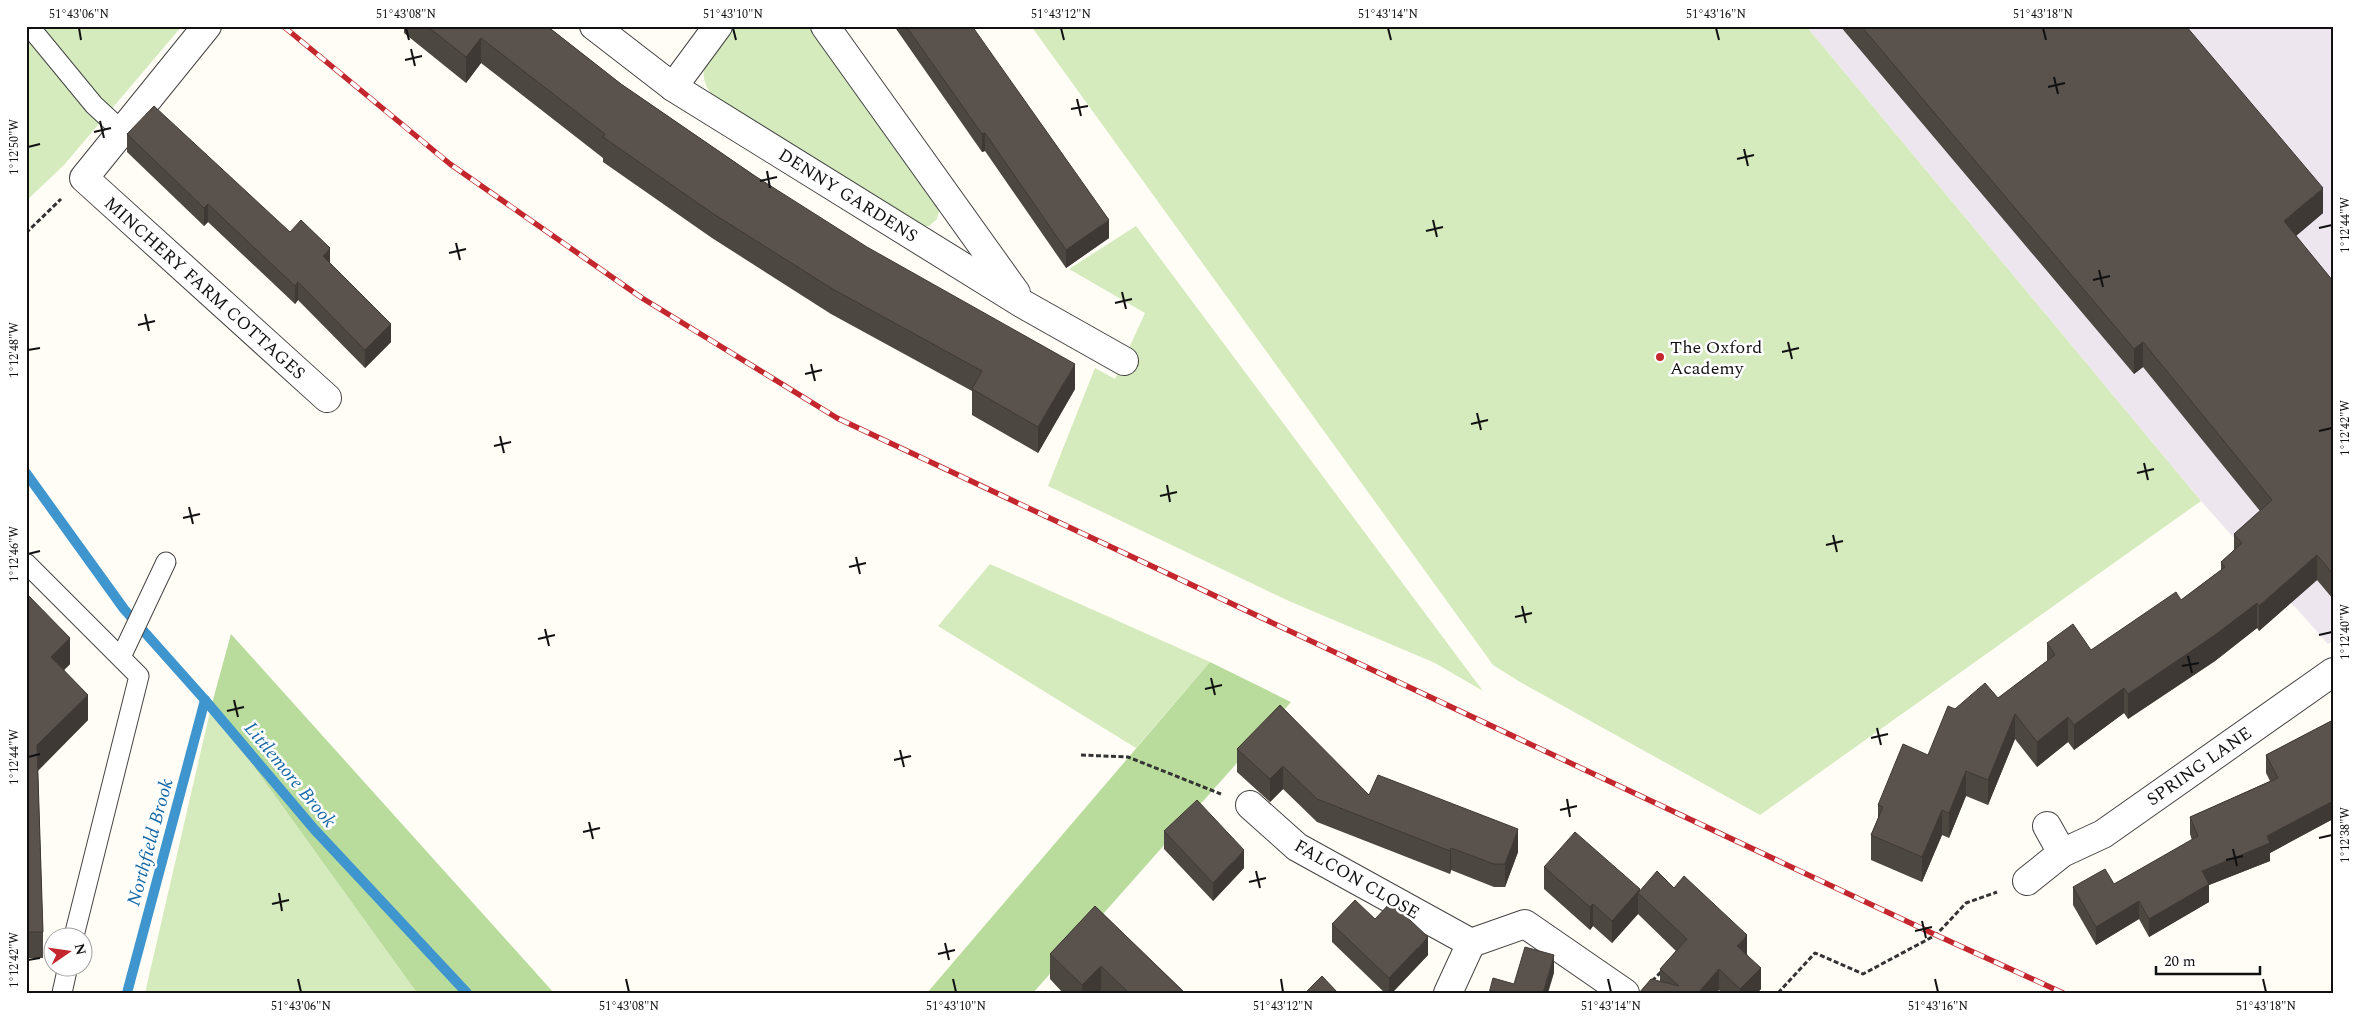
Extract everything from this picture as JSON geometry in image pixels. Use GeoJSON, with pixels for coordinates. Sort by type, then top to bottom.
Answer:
{"type":"FeatureCollection","features":[{"type":"Feature","properties":{"kind":"street"},"geometry":{"type":"LineString","coordinates":[[84,178],[207,26]]}},
{"type":"Feature","properties":{"kind":"street","name":"DENNY GARDENS"},"geometry":{"type":"LineString","coordinates":[[594,26],[673,87],[1023,304],[1124,361]]}},
{"type":"Feature","properties":{"kind":"street"},"geometry":{"type":"LineString","coordinates":[[673,87],[718,26]]}},
{"type":"Feature","properties":{"kind":"street","name":"DENNY GARDENS"},"geometry":{"type":"LineString","coordinates":[[825,26],[1023,304]]}},
{"type":"Feature","properties":{"kind":"street","name":"MINCHERY FARM COTTAGES"},"geometry":{"type":"LineString","coordinates":[[84,178],[327,398]]}},
{"type":"Feature","properties":{"kind":"street","name":"SPRING LANE"},"geometry":{"type":"LineString","coordinates":[[2027,881],[2062,853],[2103,834],[2333,672]]}},
{"type":"Feature","properties":{"kind":"street","name":"FALCON CLOSE"},"geometry":{"type":"LineString","coordinates":[[1250,805],[1297,847],[1471,943]]}},
{"type":"Feature","properties":{"kind":"street"},"geometry":{"type":"LineString","coordinates":[[2047,826],[2062,853]]}},
{"type":"Feature","properties":{"kind":"street"},"geometry":{"type":"LineString","coordinates":[[1448,993],[1471,943],[1525,924],[1635,990]]}},
{"type":"Feature","properties":{"kind":"lane"},"geometry":{"type":"LineString","coordinates":[[30,26],[94,105],[122,130]]}},
{"type":"Feature","properties":{"kind":"lane"},"geometry":{"type":"LineString","coordinates":[[121,657],[166,562]]}},
{"type":"Feature","properties":{"kind":"lane"},"geometry":{"type":"LineString","coordinates":[[26,563],[139,676],[76,926]]}},
{"type":"Feature","properties":{"kind":"lane"},"geometry":{"type":"LineString","coordinates":[[62,993],[66,976]]}},
{"type":"Feature","properties":{"kind":"path"},"geometry":{"type":"LineString","coordinates":[[26,233],[84,178]]}},
{"type":"Feature","properties":{"kind":"path"},"geometry":{"type":"LineString","coordinates":[[1081,756],[1128,758],[1250,805]]}},
{"type":"Feature","properties":{"kind":"path"},"geometry":{"type":"LineString","coordinates":[[1778,993],[1816,953],[1863,974],[1936,935],[1966,903]]}},
{"type":"Feature","properties":{"kind":"path"},"geometry":{"type":"LineString","coordinates":[[1635,990],[1664,969],[1671,975]]}},
{"type":"Feature","properties":{"kind":"shaded area"},"geometry":{"type":"Polygon","coordinates":[[[1806,26],[2333,26],[2333,641],[2328,644],[2201,501],[1806,26]]]}},
{"type":"Feature","properties":{"kind":"green space"},"geometry":{"type":"Polygon","coordinates":[[[26,26],[182,26],[64,165],[26,201],[26,26]]]}},
{"type":"Feature","properties":{"kind":"green space"},"geometry":{"type":"Polygon","coordinates":[[[729,26],[813,26],[940,207],[937,219],[929,226],[917,226],[714,97],[707,87],[704,69],[706,61],[729,26]]]}},
{"type":"Feature","properties":{"kind":"green space","name":"The Oxford Academy"},"geometry":{"type":"Polygon","coordinates":[[[1031,26],[1806,26],[2201,501],[1760,815],[1520,682],[1493,665],[1031,26]]]}},
{"type":"Feature","properties":{"kind":"green space"},"geometry":{"type":"Polygon","coordinates":[[[1136,226],[1483,691],[1435,663],[1289,601],[1048,486],[1095,368],[1115,379],[1145,313],[1069,269],[1136,226]]]}},
{"type":"Feature","properties":{"kind":"green space"},"geometry":{"type":"Polygon","coordinates":[[[990,564],[1210,662],[1136,748],[938,626],[990,564]]]}},
{"type":"Feature","properties":{"kind":"green space"},"geometry":{"type":"Polygon","coordinates":[[[231,634],[554,993],[417,993],[211,707],[231,634]]]}},
{"type":"Feature","properties":{"kind":"green space"},"geometry":{"type":"Polygon","coordinates":[[[1210,662],[1291,702],[1033,993],[927,993],[1210,662]]]}},
{"type":"Feature","properties":{"kind":"green space"},"geometry":{"type":"Polygon","coordinates":[[[211,707],[417,993],[145,993],[211,707]]]}},
{"type":"Feature","properties":{"kind":"building"},"geometry":{"type":"Polygon","coordinates":[[[427,26],[547,26],[621,84],[755,176],[867,247],[1075,364],[1038,427],[972,389],[982,371],[831,288],[712,213],[603,137],[605,134],[481,38],[466,57],[427,26]]]}},
{"type":"Feature","properties":{"kind":"building"},"geometry":{"type":"Polygon","coordinates":[[[906,26],[972,26],[1109,220],[1066,250],[985,133],[982,134],[906,26]]]}},
{"type":"Feature","properties":{"kind":"building"},"geometry":{"type":"Polygon","coordinates":[[[1861,26],[2186,26],[2323,188],[2284,221],[2333,281],[2333,574],[2317,555],[2259,606],[2257,603],[2215,635],[2128,694],[2124,688],[2074,725],[2068,717],[2037,742],[2015,714],[1988,780],[1966,771],[1949,813],[1942,810],[1922,857],[1871,835],[1883,807],[1878,805],[1903,744],[1928,755],[1948,706],[1955,709],[1985,683],[1998,698],[2055,655],[2047,643],[2073,624],[2091,650],[2176,592],[2181,600],[2225,567],[2221,562],[2242,543],[2234,534],[2272,500],[2143,342],[2134,349],[1861,26]]]}},
{"type":"Feature","properties":{"kind":"building"},"geometry":{"type":"Polygon","coordinates":[[[154,106],[290,232],[301,220],[330,248],[323,256],[391,324],[365,350],[298,282],[295,286],[208,204],[204,208],[127,134],[154,106]]]}},
{"type":"Feature","properties":{"kind":"building"},"geometry":{"type":"Polygon","coordinates":[[[26,593],[70,638],[51,657],[88,695],[37,745],[43,926],[42,932],[26,932],[26,593]]]}},
{"type":"Feature","properties":{"kind":"building"},"geometry":{"type":"Polygon","coordinates":[[[1280,705],[1369,795],[1378,775],[1518,829],[1505,864],[1494,864],[1451,848],[1450,851],[1317,799],[1283,766],[1270,779],[1237,749],[1280,705]]]}},
{"type":"Feature","properties":{"kind":"building"},"geometry":{"type":"Polygon","coordinates":[[[2333,720],[2333,796],[2331,797],[2333,801],[2267,836],[2270,843],[2202,871],[2209,884],[2149,919],[2139,901],[2096,927],[2073,887],[2105,869],[2114,884],[2198,836],[2190,817],[2278,778],[2266,755],[2333,720]]]}},
{"type":"Feature","properties":{"kind":"building"},"geometry":{"type":"Polygon","coordinates":[[[1197,800],[1244,850],[1213,883],[1164,831],[1197,800]]]}},
{"type":"Feature","properties":{"kind":"building"},"geometry":{"type":"Polygon","coordinates":[[[1575,832],[1640,889],[1612,921],[1593,904],[1590,907],[1544,867],[1575,832]]]}},
{"type":"Feature","properties":{"kind":"building"},"geometry":{"type":"Polygon","coordinates":[[[1657,871],[1674,888],[1684,876],[1747,935],[1737,946],[1761,968],[1740,989],[1719,969],[1698,993],[1639,993],[1651,979],[1679,986],[1660,969],[1687,939],[1638,893],[1657,871]]]}},
{"type":"Feature","properties":{"kind":"building"},"geometry":{"type":"Polygon","coordinates":[[[1355,900],[1375,919],[1391,902],[1428,937],[1389,978],[1332,924],[1355,900]]]}},
{"type":"Feature","properties":{"kind":"building"},"geometry":{"type":"Polygon","coordinates":[[[1095,906],[1185,993],[1129,993],[1101,966],[1082,985],[1050,954],[1095,906]]]}},
{"type":"Feature","properties":{"kind":"building"},"geometry":{"type":"Polygon","coordinates":[[[1525,947],[1554,955],[1543,993],[1489,993],[1493,978],[1514,984],[1525,947]]]}},
{"type":"Feature","properties":{"kind":"building"},"geometry":{"type":"Polygon","coordinates":[[[1322,976],[1338,993],[1305,993],[1322,976]]]}},
{"type":"Feature","properties":{"kind":"waterway","name":"Littlemore Brook"},"geometry":{"type":"LineString","coordinates":[[26,473],[124,609],[205,700],[314,829],[467,993]]}},
{"type":"Feature","properties":{"kind":"waterway","name":"Northfield Brook"},"geometry":{"type":"LineString","coordinates":[[127,993],[205,700]]}},
{"type":"Feature","properties":{"kind":"railway"},"geometry":{"type":"LineString","coordinates":[[283,26],[450,164],[642,298],[837,418],[2063,993]]}},
{"type":"Feature","properties":{"kind":"place","name":"The Oxford Academy"},"geometry":{"type":"Point","coordinates":[1660,357]}}]}
